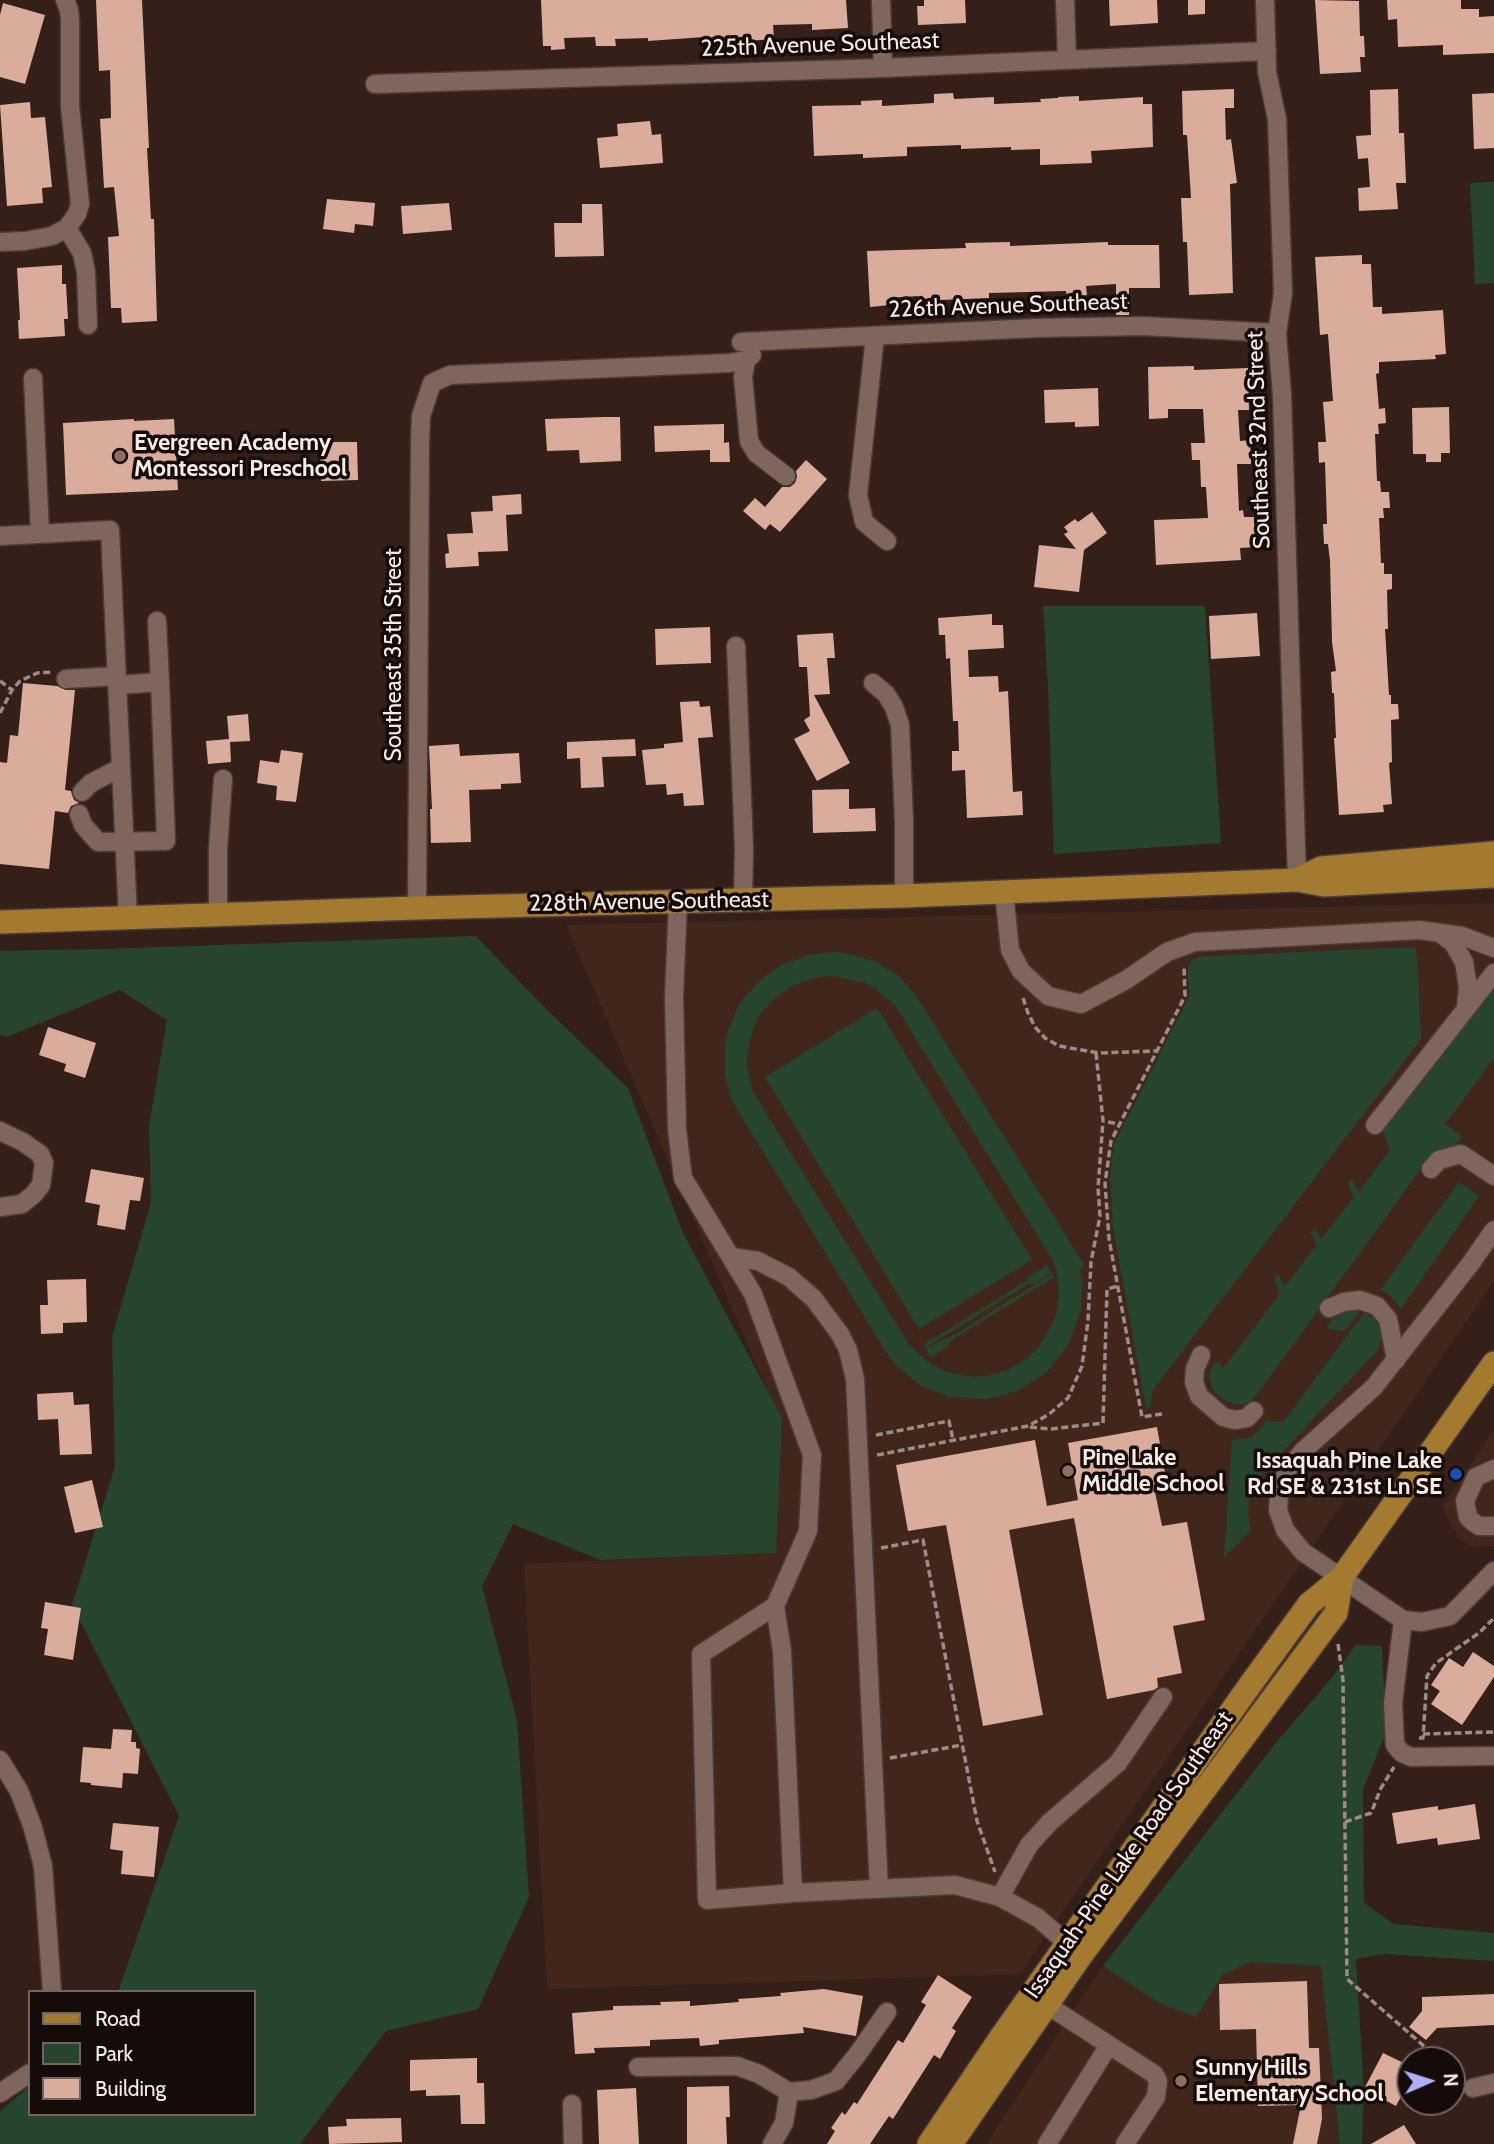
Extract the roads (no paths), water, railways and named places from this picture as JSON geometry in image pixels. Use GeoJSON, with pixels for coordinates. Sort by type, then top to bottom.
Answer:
{"type":"FeatureCollection","features":[{"type":"Feature","properties":{"kind":"main road","name":"228th Avenue Southeast"},"geometry":{"type":"LineString","coordinates":[[1297,880],[1321,868],[1494,853]]}},
{"type":"Feature","properties":{"kind":"main road","name":"228th Avenue Southeast"},"geometry":{"type":"LineString","coordinates":[[0,922],[904,896],[1297,880],[1324,886],[1494,876]]}},
{"type":"Feature","properties":{"kind":"main road","name":"Issaquah-Pine Lake Road Southeast"},"geometry":{"type":"LineString","coordinates":[[929,2144],[999,2039],[1309,1604],[1342,1577],[1494,1363]]}},
{"type":"Feature","properties":{"kind":"main road","name":"Issaquah-Pine Lake Road Southeast"},"geometry":{"type":"LineString","coordinates":[[951,2144],[1080,1957],[1336,1613],[1342,1577]]}},
{"type":"Feature","properties":{"kind":"street"},"geometry":{"type":"LineString","coordinates":[[0,242],[52,236],[67,228],[77,214],[80,204],[70,106],[70,19],[65,0]]}},
{"type":"Feature","properties":{"kind":"street"},"geometry":{"type":"LineString","coordinates":[[881,0],[883,68]]}},
{"type":"Feature","properties":{"kind":"street"},"geometry":{"type":"LineString","coordinates":[[1065,0],[1067,60]]}},
{"type":"Feature","properties":{"kind":"street","name":"Southeast 32nd Street"},"geometry":{"type":"LineString","coordinates":[[1265,0],[1269,85],[1277,119],[1283,293],[1277,333],[1282,396],[1297,880]]}},
{"type":"Feature","properties":{"kind":"street","name":"225th Avenue Southeast"},"geometry":{"type":"LineString","coordinates":[[375,84],[883,68],[1267,51]]}},
{"type":"Feature","properties":{"kind":"street"},"geometry":{"type":"LineString","coordinates":[[67,228],[82,253],[86,272],[88,325]]}},
{"type":"Feature","properties":{"kind":"street","name":"226th Avenue Southeast"},"geometry":{"type":"LineString","coordinates":[[741,342],[1037,328],[1143,326],[1277,333]]}},
{"type":"Feature","properties":{"kind":"street"},"geometry":{"type":"LineString","coordinates":[[875,336],[858,495],[864,522],[887,541]]}},
{"type":"Feature","properties":{"kind":"street"},"geometry":{"type":"LineString","coordinates":[[786,476],[756,453],[749,441],[743,377],[746,360],[787,340]]}},
{"type":"Feature","properties":{"kind":"street","name":"Southeast 35th Street"},"geometry":{"type":"LineString","coordinates":[[417,908],[420,442],[421,416],[432,383],[450,375],[746,360]]}},
{"type":"Feature","properties":{"kind":"street"},"geometry":{"type":"LineString","coordinates":[[33,378],[40,534]]}},
{"type":"Feature","properties":{"kind":"street"},"geometry":{"type":"LineString","coordinates":[[0,536],[110,530],[128,918]]}},
{"type":"Feature","properties":{"kind":"street"},"geometry":{"type":"LineString","coordinates":[[79,814],[83,825],[98,842],[166,841],[157,621]]}},
{"type":"Feature","properties":{"kind":"street"},"geometry":{"type":"LineString","coordinates":[[736,646],[744,848],[743,900]]}},
{"type":"Feature","properties":{"kind":"street"},"geometry":{"type":"LineString","coordinates":[[66,679],[160,682]]}},
{"type":"Feature","properties":{"kind":"street"},"geometry":{"type":"LineString","coordinates":[[873,683],[890,700],[900,725],[904,896]]}},
{"type":"Feature","properties":{"kind":"street"},"geometry":{"type":"LineString","coordinates":[[82,792],[91,783],[120,768]]}},
{"type":"Feature","properties":{"kind":"street"},"geometry":{"type":"LineString","coordinates":[[218,915],[218,848],[223,779]]}},
{"type":"Feature","properties":{"kind":"street"},"geometry":{"type":"LineString","coordinates":[[1004,892],[1010,950],[1021,971],[1048,996],[1081,1003],[1126,980],[1167,952],[1195,942],[1419,930],[1462,936],[1494,948]]}},
{"type":"Feature","properties":{"kind":"street"},"geometry":{"type":"LineString","coordinates":[[678,901],[674,997],[677,1129],[683,1178],[752,1294],[812,1455],[808,1531],[775,1606],[782,1651],[793,1894]]}},
{"type":"Feature","properties":{"kind":"street"},"geometry":{"type":"LineString","coordinates":[[1440,933],[1453,943],[1464,962],[1468,987],[1466,1009]]}},
{"type":"Feature","properties":{"kind":"street"},"geometry":{"type":"LineString","coordinates":[[1375,1125],[1494,973]]}},
{"type":"Feature","properties":{"kind":"street"},"geometry":{"type":"LineString","coordinates":[[0,1130],[40,1154],[44,1163],[44,1174],[41,1185],[22,1204],[0,1208]]}},
{"type":"Feature","properties":{"kind":"street"},"geometry":{"type":"LineString","coordinates":[[1431,1169],[1439,1160],[1461,1154],[1494,1176]]}},
{"type":"Feature","properties":{"kind":"street"},"geometry":{"type":"LineString","coordinates":[[1494,1230],[1374,1387],[1303,1451],[1287,1470],[1279,1493],[1278,1510],[1285,1530],[1303,1552],[1404,1620],[1422,1622],[1450,1615],[1494,1571]]}},
{"type":"Feature","properties":{"kind":"street"},"geometry":{"type":"LineString","coordinates":[[730,1257],[758,1261],[789,1277],[814,1299],[840,1334],[848,1350],[855,1379],[879,1889]]}},
{"type":"Feature","properties":{"kind":"street"},"geometry":{"type":"LineString","coordinates":[[1329,1308],[1360,1300],[1377,1306],[1388,1318],[1395,1360]]}},
{"type":"Feature","properties":{"kind":"street"},"geometry":{"type":"LineString","coordinates":[[1201,1354],[1195,1369],[1194,1382],[1199,1396],[1223,1417],[1235,1420],[1247,1418],[1254,1411]]}},
{"type":"Feature","properties":{"kind":"street"},"geometry":{"type":"LineString","coordinates":[[1493,1474],[1476,1477],[1465,1501],[1473,1522],[1486,1527],[1494,1526]]}},
{"type":"Feature","properties":{"kind":"street"},"geometry":{"type":"LineString","coordinates":[[775,1606],[701,1654],[707,1900],[955,1885],[1000,1897],[1038,1918],[1067,1943]]}},
{"type":"Feature","properties":{"kind":"street"},"geometry":{"type":"LineString","coordinates":[[1404,1620],[1393,1703],[1395,1745],[1402,1753],[1411,1757],[1494,1756]]}},
{"type":"Feature","properties":{"kind":"street"},"geometry":{"type":"LineString","coordinates":[[1000,1897],[1029,1845],[1050,1822],[1118,1763],[1163,1697]]}},
{"type":"Feature","properties":{"kind":"street"},"geometry":{"type":"LineString","coordinates":[[0,1760],[19,1791],[43,1866],[52,1990]]}},
{"type":"Feature","properties":{"kind":"street"},"geometry":{"type":"LineString","coordinates":[[999,2039],[1005,2040],[1035,2006],[1047,2005],[1154,2074],[1158,2081],[1156,2097],[1125,2144]]}},
{"type":"Feature","properties":{"kind":"street"},"geometry":{"type":"LineString","coordinates":[[638,2067],[737,2066],[759,2074],[789,2092],[811,2090],[836,2081],[887,2012]]}},
{"type":"Feature","properties":{"kind":"street"},"geometry":{"type":"LineString","coordinates":[[1047,2144],[1110,2045]]}},
{"type":"Feature","properties":{"kind":"street"},"geometry":{"type":"LineString","coordinates":[[0,2093],[28,2074]]}},
{"type":"Feature","properties":{"kind":"street"},"geometry":{"type":"LineString","coordinates":[[1473,2088],[1494,2083]]}},
{"type":"Feature","properties":{"kind":"street"},"geometry":{"type":"LineString","coordinates":[[772,2144],[784,2123],[789,2092]]}},
{"type":"Feature","properties":{"kind":"street"},"geometry":{"type":"LineString","coordinates":[[572,2104],[573,2144]]}},
{"type":"Feature","properties":{"kind":"place","name":"Evergreen Academy Montessori Preschool"},"geometry":{"type":"Point","coordinates":[120,456]}},
{"type":"Feature","properties":{"kind":"place","name":"Pine Lake Middle School"},"geometry":{"type":"Point","coordinates":[1068,1471]}},
{"type":"Feature","properties":{"kind":"place","name":"Issaquah Pine Lake Rd SE & 231st Ln SE"},"geometry":{"type":"Point","coordinates":[1456,1474]}},
{"type":"Feature","properties":{"kind":"place","name":"Sunny Hills Elementary School"},"geometry":{"type":"Point","coordinates":[1181,2081]}}]}
